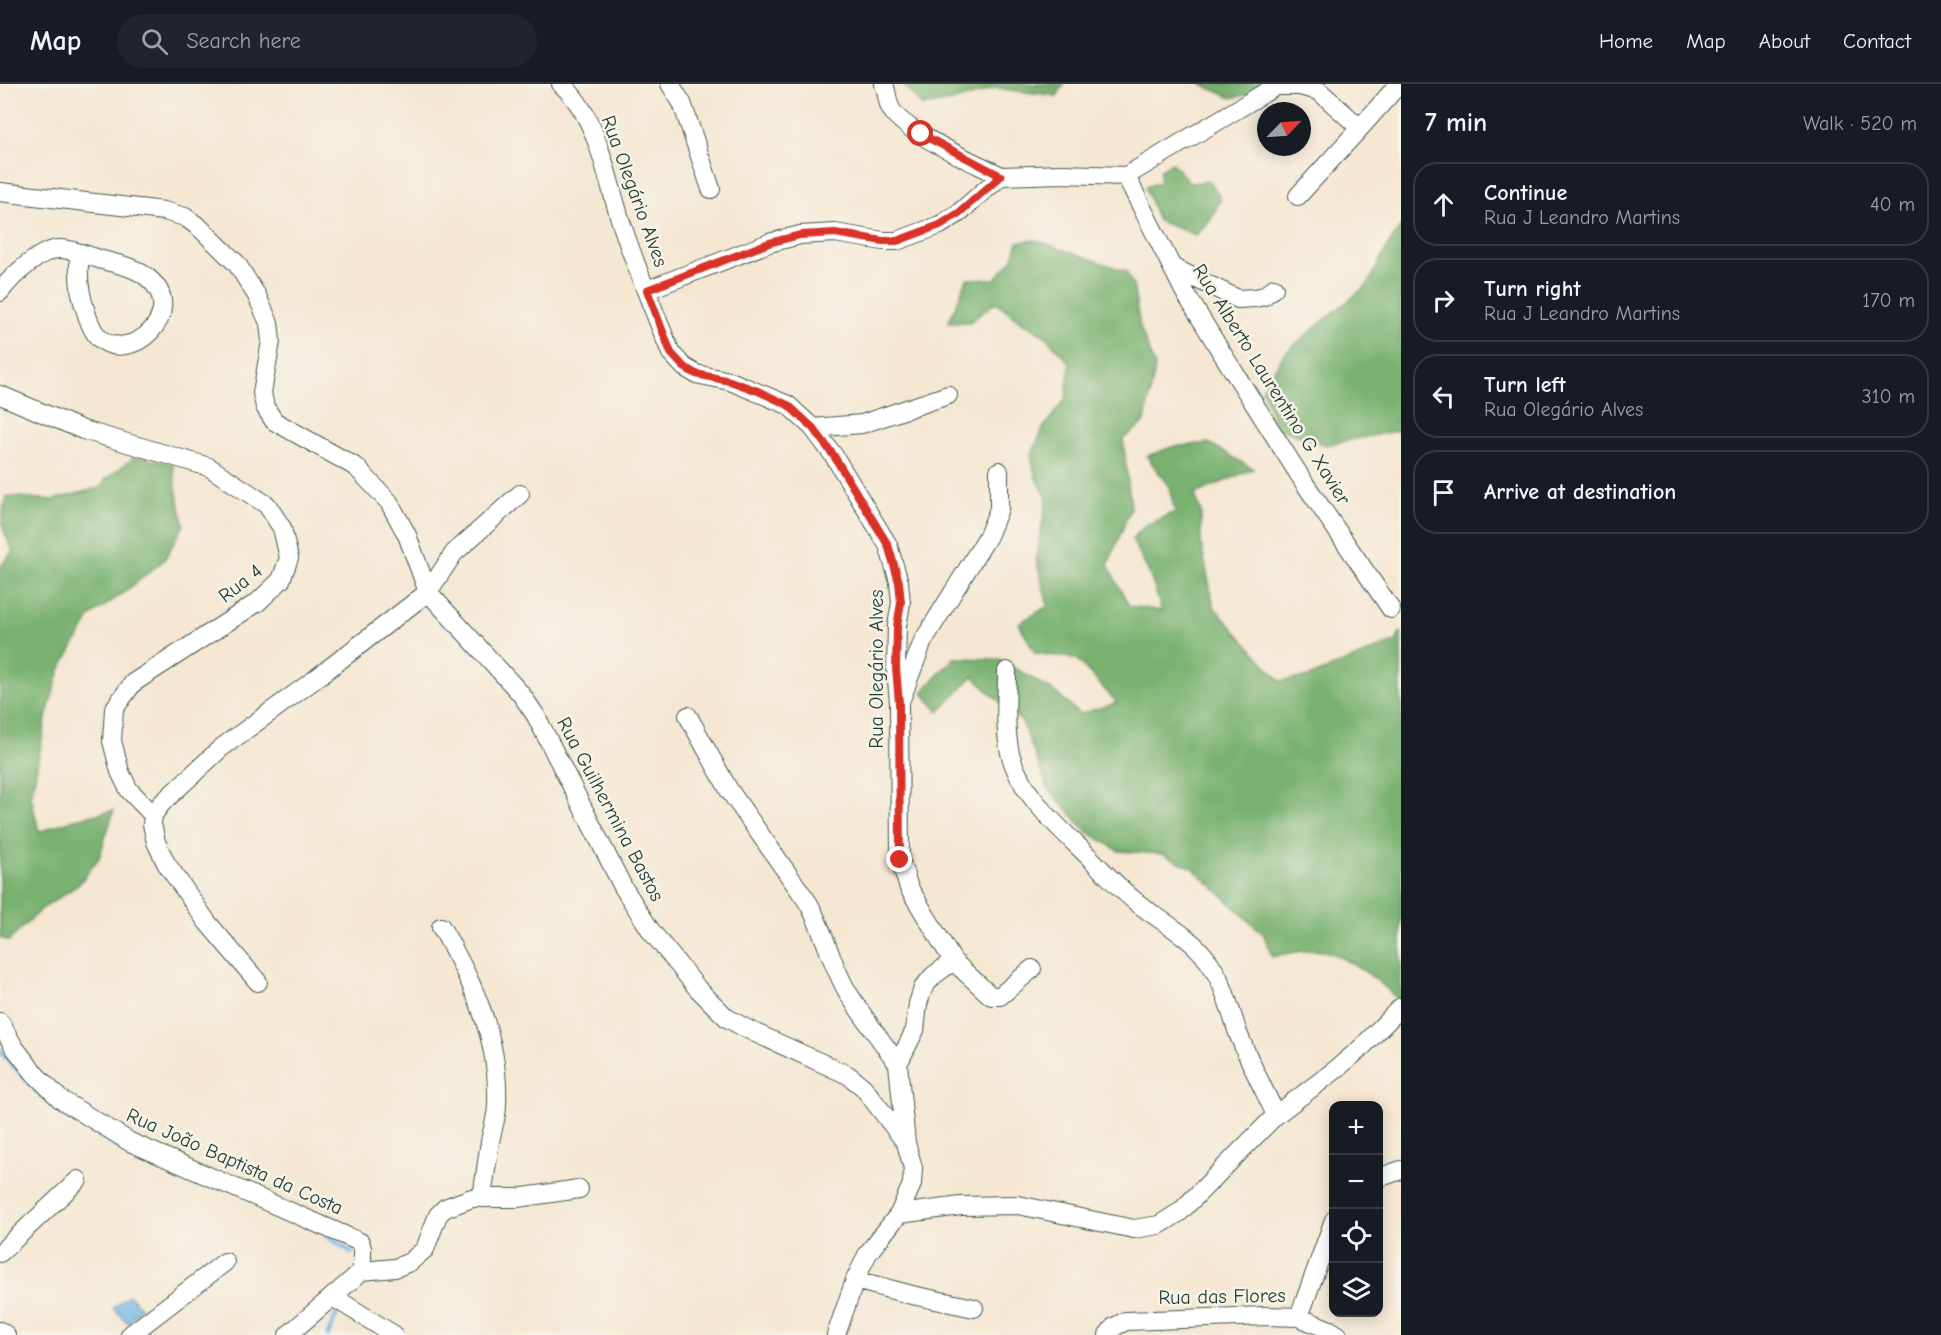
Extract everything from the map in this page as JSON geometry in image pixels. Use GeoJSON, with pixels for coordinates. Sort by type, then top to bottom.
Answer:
{"type":"FeatureCollection","features":[{"type":"Feature","properties":{"kind":"street","name":"Rua Olegário Alves"},"geometry":{"type":"LineString","coordinates":[[561,84],[579,103],[595,138],[623,227],[671,353],[684,367],[696,374],[730,381],[788,405],[813,428],[834,456],[888,545],[899,582],[901,603],[897,626],[896,668],[899,703],[900,860],[909,888],[952,961],[991,996],[1000,996],[1032,969]]}},
{"type":"Feature","properties":{"kind":"street"},"geometry":{"type":"LineString","coordinates":[[670,84],[682,103],[711,189]]}},
{"type":"Feature","properties":{"kind":"street"},"geometry":{"type":"LineString","coordinates":[[1298,196],[1399,84]]}},
{"type":"Feature","properties":{"kind":"street"},"geometry":{"type":"LineString","coordinates":[[882,87],[891,108],[900,120],[921,134],[1001,176],[1062,174],[1126,176],[1276,86],[1300,86],[1319,91],[1360,128]]}},
{"type":"Feature","properties":{"kind":"street"},"geometry":{"type":"LineString","coordinates":[[647,290],[769,243],[800,235],[835,233],[897,241],[940,225],[959,213],[1001,176]]}},
{"type":"Feature","properties":{"kind":"street","name":"Rua Alberto Laurentino G Xavier"},"geometry":{"type":"LineString","coordinates":[[1126,176],[1184,291],[1220,350],[1305,484],[1391,609]]}},
{"type":"Feature","properties":{"kind":"street"},"geometry":{"type":"LineString","coordinates":[[0,192],[164,211],[184,217],[199,227],[237,264],[257,296],[269,323],[272,341],[262,393],[265,407],[274,421],[356,467],[389,502],[407,535],[428,592]]}},
{"type":"Feature","properties":{"kind":"street"},"geometry":{"type":"LineString","coordinates":[[0,292],[8,281],[43,254],[56,249],[80,254],[128,267],[150,279],[160,295],[162,308],[157,327],[142,339],[126,345],[112,344],[98,337],[80,294],[78,271],[80,254]]}},
{"type":"Feature","properties":{"kind":"street"},"geometry":{"type":"LineString","coordinates":[[1172,267],[1238,299],[1264,296],[1274,288]]}},
{"type":"Feature","properties":{"kind":"street","name":"Rua 4"},"geometry":{"type":"LineString","coordinates":[[0,395],[83,430],[209,467],[267,505],[282,528],[289,558],[281,580],[258,602],[133,683],[114,709],[112,741],[120,772],[129,790],[153,815]]}},
{"type":"Feature","properties":{"kind":"street"},"geometry":{"type":"LineString","coordinates":[[813,428],[862,424],[948,395]]}},
{"type":"Feature","properties":{"kind":"street"},"geometry":{"type":"LineString","coordinates":[[899,703],[923,640],[988,536],[999,509],[999,471]]}},
{"type":"Feature","properties":{"kind":"street"},"geometry":{"type":"LineString","coordinates":[[258,982],[207,922],[166,862],[156,842],[152,824],[153,815],[161,804],[221,748],[428,592],[454,554],[520,494]]}},
{"type":"Feature","properties":{"kind":"street","name":"Rua Guilhermina Bastos"},"geometry":{"type":"LineString","coordinates":[[428,592],[522,694],[536,716],[623,887],[651,931],[698,989],[727,1018],[848,1074],[864,1088],[906,1143],[913,1168],[912,1184],[899,1214],[868,1253],[855,1280],[836,1335]]}},
{"type":"Feature","properties":{"kind":"street"},"geometry":{"type":"LineString","coordinates":[[1007,671],[1007,728],[1010,753],[1018,773],[1051,819],[1135,901],[1177,931],[1206,957],[1220,980],[1239,1035],[1276,1115]]}},
{"type":"Feature","properties":{"kind":"street"},"geometry":{"type":"LineString","coordinates":[[688,716],[729,790],[809,904],[819,922],[847,991],[898,1064],[906,1143]]}},
{"type":"Feature","properties":{"kind":"street"},"geometry":{"type":"LineString","coordinates":[[441,927],[466,970],[479,1001],[488,1030],[497,1084],[497,1108],[482,1197]]}},
{"type":"Feature","properties":{"kind":"street"},"geometry":{"type":"LineString","coordinates":[[898,1064],[915,1030],[918,1004],[923,988],[933,976],[952,961]]}},
{"type":"Feature","properties":{"kind":"street"},"geometry":{"type":"LineString","coordinates":[[899,1214],[961,1206],[1018,1205],[1134,1229],[1159,1225],[1180,1212],[1276,1115],[1362,1048],[1401,1007]]}},
{"type":"Feature","properties":{"kind":"street","name":"Rua João Baptista da Costa"},"geometry":{"type":"LineString","coordinates":[[0,1022],[35,1074],[60,1099],[130,1142],[360,1242],[362,1271]]}},
{"type":"Feature","properties":{"kind":"street"},"geometry":{"type":"LineString","coordinates":[[1383,1176],[1401,1170]]}},
{"type":"Feature","properties":{"kind":"street"},"geometry":{"type":"LineString","coordinates":[[0,1253],[78,1180]]}},
{"type":"Feature","properties":{"kind":"street"},"geometry":{"type":"LineString","coordinates":[[288,1335],[362,1271],[395,1269],[410,1262],[425,1250],[438,1215],[445,1208],[472,1197],[517,1198],[579,1189]]}},
{"type":"Feature","properties":{"kind":"street"},"geometry":{"type":"LineString","coordinates":[[1299,1317],[1329,1234]]}},
{"type":"Feature","properties":{"kind":"street"},"geometry":{"type":"LineString","coordinates":[[130,1335],[225,1262]]}},
{"type":"Feature","properties":{"kind":"street"},"geometry":{"type":"LineString","coordinates":[[855,1280],[912,1296],[974,1308]]}},
{"type":"Feature","properties":{"kind":"street"},"geometry":{"type":"LineString","coordinates":[[333,1297],[394,1335]]}},
{"type":"Feature","properties":{"kind":"street","name":"Rua das Flores"},"geometry":{"type":"LineString","coordinates":[[1108,1335],[1114,1327],[1126,1321],[1265,1316],[1299,1317],[1338,1335]]}},
{"type":"Feature","properties":{"kind":"street"},"geometry":{"type":"LineString","coordinates":[[0,1331],[6,1335]]}},
{"type":"Feature","properties":{"kind":"green space"},"geometry":{"type":"Polygon","coordinates":[[[903,84],[1064,84],[1057,96],[994,88],[959,100],[922,106],[903,84]]]}},
{"type":"Feature","properties":{"kind":"green space"},"geometry":{"type":"Polygon","coordinates":[[[1201,84],[1261,84],[1259,92],[1231,98],[1201,84]]]}},
{"type":"Feature","properties":{"kind":"green space"},"geometry":{"type":"Polygon","coordinates":[[[1172,163],[1190,183],[1210,181],[1221,199],[1211,219],[1196,235],[1158,221],[1145,187],[1160,182],[1160,171],[1172,163]]]}},
{"type":"Feature","properties":{"kind":"green space"},"geometry":{"type":"Polygon","coordinates":[[[1401,226],[1401,430],[1326,445],[1276,428],[1262,389],[1285,353],[1368,284],[1401,226]]]}},
{"type":"Feature","properties":{"kind":"green space"},"geometry":{"type":"Polygon","coordinates":[[[1035,240],[1126,271],[1133,285],[1140,327],[1155,367],[1145,422],[1123,439],[1131,508],[1108,565],[1129,606],[1162,611],[1150,575],[1132,539],[1146,525],[1175,512],[1169,487],[1147,456],[1172,447],[1209,443],[1253,469],[1195,494],[1201,513],[1201,544],[1214,607],[1280,681],[1309,677],[1396,641],[1401,631],[1401,1005],[1377,980],[1334,954],[1311,950],[1272,957],[1264,935],[1193,868],[1162,854],[1119,851],[1086,831],[1048,788],[1022,722],[973,676],[939,712],[922,692],[954,658],[1000,659],[1052,690],[1080,714],[1117,703],[1077,659],[1035,653],[1019,623],[1048,606],[1036,559],[1047,498],[1036,478],[1031,456],[1044,427],[1066,398],[1070,363],[1044,335],[1020,321],[996,302],[970,322],[948,323],[967,279],[995,279],[1012,260],[1018,242],[1035,240]]]}},
{"type":"Feature","properties":{"kind":"green space"},"geometry":{"type":"Polygon","coordinates":[[[136,456],[173,464],[184,525],[164,560],[91,616],[60,670],[47,714],[31,797],[39,832],[75,819],[114,810],[99,858],[78,885],[40,910],[9,941],[0,938],[0,567],[13,551],[2,524],[6,496],[53,500],[102,487],[105,480],[136,456]]]}},
{"type":"Feature","properties":{"kind":"water"},"geometry":{"type":"Polygon","coordinates":[[[129,1295],[141,1308],[128,1323],[113,1308],[129,1295]]]}},
{"type":"Feature","properties":{"kind":"waterway"},"geometry":{"type":"LineString","coordinates":[[0,1051],[37,1092],[53,1104]]}},
{"type":"Feature","properties":{"kind":"waterway"},"geometry":{"type":"LineString","coordinates":[[60,1109],[131,1156],[212,1187]]}},
{"type":"Feature","properties":{"kind":"waterway"},"geometry":{"type":"LineString","coordinates":[[327,1236],[352,1253]]}},
{"type":"Feature","properties":{"kind":"waterway"},"geometry":{"type":"LineString","coordinates":[[328,1335],[338,1311]]}},
{"type":"Feature","properties":{"kind":"route"},"geometry":{"type":"LineString","coordinates":[[900,860],[899,703],[896,668],[897,626],[901,603],[899,582],[888,545],[834,456],[813,428],[788,405],[758,391],[730,381],[696,374],[684,367],[671,353],[647,290],[769,243],[800,235],[835,233],[897,241],[940,225],[959,213],[1001,176],[921,134]]}}]}
